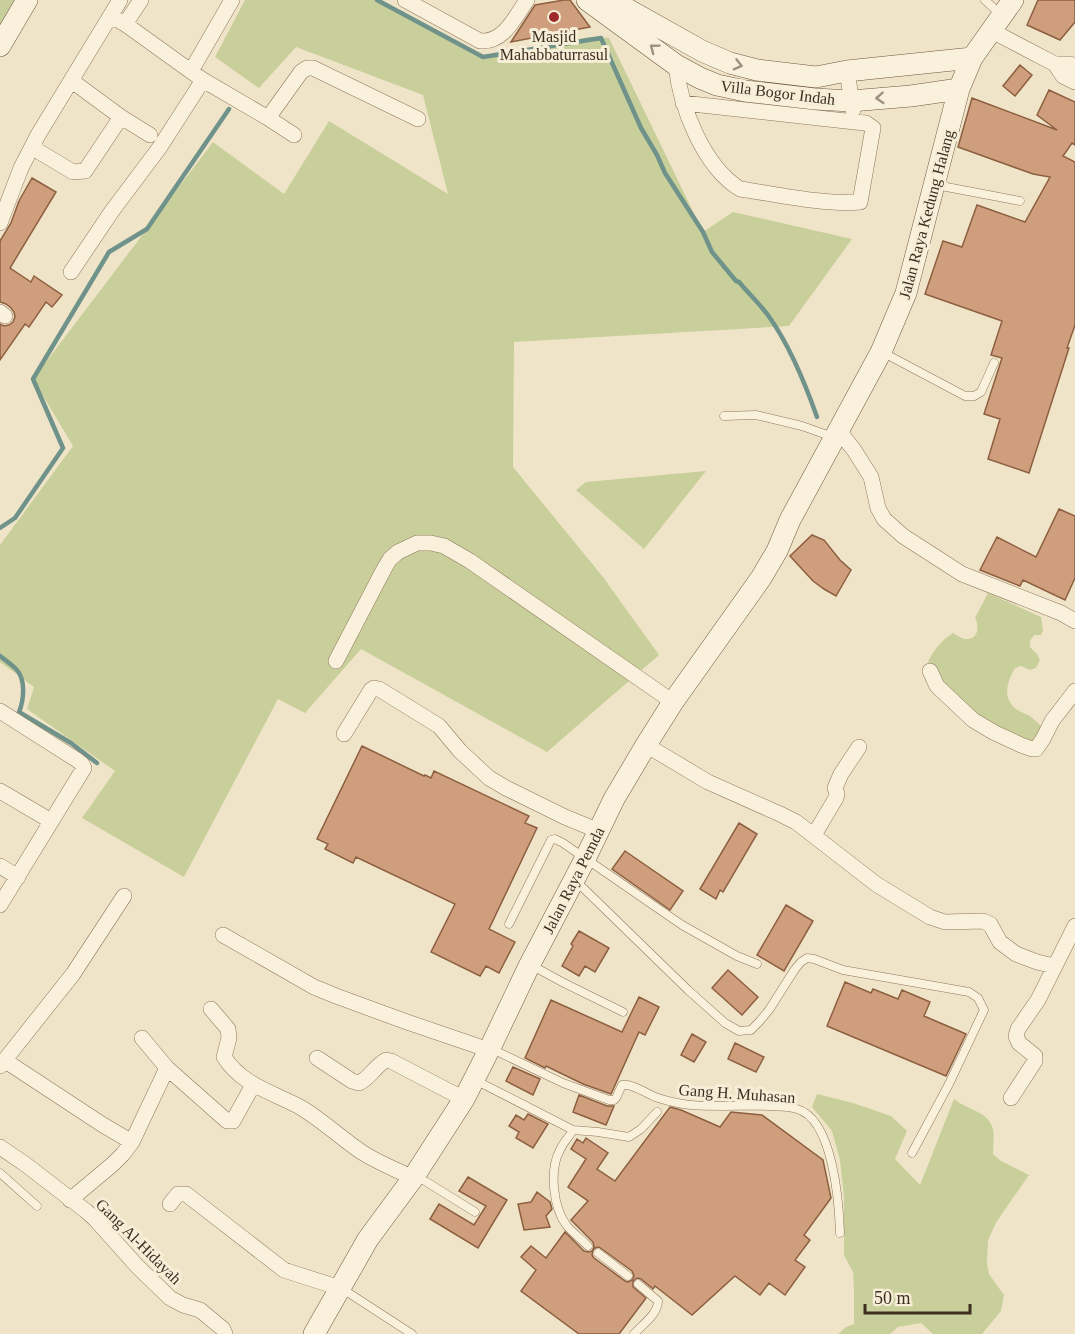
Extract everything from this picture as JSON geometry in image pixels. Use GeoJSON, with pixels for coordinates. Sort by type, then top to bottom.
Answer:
{"type":"FeatureCollection","features":[{"type":"Feature","properties":{"kind":"main road"},"geometry":{"type":"LineString","coordinates":[[0,46],[27,0]]}},
{"type":"Feature","properties":{"kind":"main road","name":"Villa Bogor Indah"},"geometry":{"type":"LineString","coordinates":[[587,0],[612,6],[702,51],[730,63],[757,70],[816,77],[847,71],[972,58]]}},
{"type":"Feature","properties":{"kind":"main road","name":"Villa Bogor Indah"},"geometry":{"type":"LineString","coordinates":[[612,6],[676,65],[717,85],[745,91],[851,100],[911,96],[959,89]]}},
{"type":"Feature","properties":{"kind":"main road","name":"Jalan Raya Kedung Halang"},"geometry":{"type":"LineString","coordinates":[[836,434],[881,352],[906,293],[959,89],[972,58],[1001,15]]}},
{"type":"Feature","properties":{"kind":"main road"},"geometry":{"type":"LineString","coordinates":[[908,65],[911,96]]}},
{"type":"Feature","properties":{"kind":"main road","name":"Jalan Raya Pemda"},"geometry":{"type":"LineString","coordinates":[[314,1334],[368,1239],[413,1178],[464,1099],[614,799],[673,702],[761,578],[836,434]]}},
{"type":"Feature","properties":{"kind":"street"},"geometry":{"type":"LineString","coordinates":[[0,224],[21,168],[38,135],[120,0]]}},
{"type":"Feature","properties":{"kind":"street"},"geometry":{"type":"LineString","coordinates":[[125,24],[141,0]]}},
{"type":"Feature","properties":{"kind":"street"},"geometry":{"type":"LineString","coordinates":[[70,272],[160,147],[232,0]]}},
{"type":"Feature","properties":{"kind":"street"},"geometry":{"type":"LineString","coordinates":[[405,0],[480,41],[487,41],[507,30],[527,0]]}},
{"type":"Feature","properties":{"kind":"street"},"geometry":{"type":"LineString","coordinates":[[1001,15],[1055,64],[1063,76],[1075,82]]}},
{"type":"Feature","properties":{"kind":"street"},"geometry":{"type":"LineString","coordinates":[[110,16],[197,75],[294,135]]}},
{"type":"Feature","properties":{"kind":"street"},"geometry":{"type":"LineString","coordinates":[[1055,64],[1070,64],[1075,67]]}},
{"type":"Feature","properties":{"kind":"street"},"geometry":{"type":"LineString","coordinates":[[676,65],[683,103],[693,128],[712,162],[728,182],[740,189],[823,201],[860,202],[873,128],[866,123],[683,103]]}},
{"type":"Feature","properties":{"kind":"street"},"geometry":{"type":"LineString","coordinates":[[268,118],[301,72],[307,68],[313,68],[418,119]]}},
{"type":"Feature","properties":{"kind":"street"},"geometry":{"type":"LineString","coordinates":[[847,71],[855,122]]}},
{"type":"Feature","properties":{"kind":"street"},"geometry":{"type":"LineString","coordinates":[[72,81],[150,135]]}},
{"type":"Feature","properties":{"kind":"street"},"geometry":{"type":"LineString","coordinates":[[33,148],[73,172],[85,171],[121,117]]}},
{"type":"Feature","properties":{"kind":"street"},"geometry":{"type":"LineString","coordinates":[[836,434],[864,465],[871,477],[878,508],[884,519],[903,536],[962,574],[1061,613],[1075,621]]}},
{"type":"Feature","properties":{"kind":"street"},"geometry":{"type":"LineString","coordinates":[[336,661],[390,559],[398,552],[417,543],[431,543],[444,546],[471,561],[673,702]]}},
{"type":"Feature","properties":{"kind":"street"},"geometry":{"type":"LineString","coordinates":[[930,671],[937,686],[973,720],[995,733],[1032,749],[1040,745],[1052,721],[1075,691]]}},
{"type":"Feature","properties":{"kind":"street"},"geometry":{"type":"LineString","coordinates":[[344,734],[371,690],[379,689],[439,726],[466,757],[489,778],[565,817],[599,831]]}},
{"type":"Feature","properties":{"kind":"street"},"geometry":{"type":"LineString","coordinates":[[0,711],[82,764],[84,768],[0,905]]}},
{"type":"Feature","properties":{"kind":"street"},"geometry":{"type":"LineString","coordinates":[[646,745],[708,782],[796,822],[876,884],[930,917],[945,922],[983,921],[990,924],[999,940],[1017,954],[1054,966]]}},
{"type":"Feature","properties":{"kind":"street"},"geometry":{"type":"LineString","coordinates":[[814,835],[836,798],[835,788],[841,774],[859,747]]}},
{"type":"Feature","properties":{"kind":"street"},"geometry":{"type":"LineString","coordinates":[[0,791],[51,821]]}},
{"type":"Feature","properties":{"kind":"street"},"geometry":{"type":"LineString","coordinates":[[0,866],[18,877]]}},
{"type":"Feature","properties":{"kind":"street"},"geometry":{"type":"LineString","coordinates":[[124,896],[73,974],[2,1063],[132,1142]]}},
{"type":"Feature","properties":{"kind":"street"},"geometry":{"type":"LineString","coordinates":[[1011,1098],[1035,1061],[1035,1056],[1019,1043],[1016,1036],[1018,1029],[1038,1000],[1075,926]]}},
{"type":"Feature","properties":{"kind":"street"},"geometry":{"type":"LineString","coordinates":[[224,935],[314,987],[407,1022],[490,1049]]}},
{"type":"Feature","properties":{"kind":"street"},"geometry":{"type":"LineString","coordinates":[[211,1009],[228,1029],[230,1038],[224,1057],[229,1065],[253,1085],[301,1108],[364,1154],[413,1178]]}},
{"type":"Feature","properties":{"kind":"street"},"geometry":{"type":"LineString","coordinates":[[142,1038],[167,1068],[229,1122],[233,1121],[253,1085]]}},
{"type":"Feature","properties":{"kind":"street"},"geometry":{"type":"LineString","coordinates":[[316,1058],[359,1083],[365,1081],[381,1062],[391,1061],[464,1099]]}},
{"type":"Feature","properties":{"kind":"street"},"geometry":{"type":"LineString","coordinates":[[70,1200],[113,1164],[132,1142],[167,1068]]}},
{"type":"Feature","properties":{"kind":"street","name":"Gang Al-Hidayah"},"geometry":{"type":"LineString","coordinates":[[0,1147],[95,1219],[137,1266],[170,1298],[200,1310],[224,1329],[225,1334]]}},
{"type":"Feature","properties":{"kind":"street"},"geometry":{"type":"LineString","coordinates":[[170,1204],[178,1194],[186,1194],[284,1270],[340,1288]]}},
{"type":"Feature","properties":{"kind":"lane"},"geometry":{"type":"LineString","coordinates":[[985,0],[1001,15]]}},
{"type":"Feature","properties":{"kind":"lane"},"geometry":{"type":"LineString","coordinates":[[934,184],[1020,201]]}},
{"type":"Feature","properties":{"kind":"lane"},"geometry":{"type":"LineString","coordinates":[[881,352],[965,396],[974,396],[981,392],[994,363]]}},
{"type":"Feature","properties":{"kind":"lane"},"geometry":{"type":"LineString","coordinates":[[724,416],[756,415],[836,434]]}},
{"type":"Feature","properties":{"kind":"lane"},"geometry":{"type":"LineString","coordinates":[[508,924],[551,840],[555,839],[682,925],[726,951],[757,964]]}},
{"type":"Feature","properties":{"kind":"lane"},"geometry":{"type":"LineString","coordinates":[[574,878],[688,990],[724,1023],[739,1031],[751,1030],[759,1022],[795,969],[807,958],[843,970],[969,992],[978,998],[984,1010],[949,1084],[912,1153]]}},
{"type":"Feature","properties":{"kind":"lane"},"geometry":{"type":"LineString","coordinates":[[530,964],[623,1012]]}},
{"type":"Feature","properties":{"kind":"lane","name":"Gang H. Muhasan"},"geometry":{"type":"LineString","coordinates":[[490,1049],[563,1083],[609,1100],[614,1100],[622,1085],[625,1084],[657,1098],[690,1105],[789,1107],[806,1112],[824,1136],[839,1204],[840,1233]]}},
{"type":"Feature","properties":{"kind":"lane"},"geometry":{"type":"LineString","coordinates":[[475,1080],[573,1130],[629,1137],[641,1129],[657,1112]]}},
{"type":"Feature","properties":{"kind":"lane"},"geometry":{"type":"LineString","coordinates":[[573,1130],[560,1150],[554,1168],[554,1181],[558,1207],[566,1225],[588,1246]]}},
{"type":"Feature","properties":{"kind":"lane"},"geometry":{"type":"LineString","coordinates":[[0,1173],[37,1206]]}},
{"type":"Feature","properties":{"kind":"lane"},"geometry":{"type":"LineString","coordinates":[[413,1178],[425,1182],[475,1212]]}},
{"type":"Feature","properties":{"kind":"lane"},"geometry":{"type":"LineString","coordinates":[[598,1253],[628,1276]]}},
{"type":"Feature","properties":{"kind":"lane"},"geometry":{"type":"LineString","coordinates":[[634,1334],[657,1310],[658,1304],[658,1300],[638,1284]]}},
{"type":"Feature","properties":{"kind":"lane"},"geometry":{"type":"LineString","coordinates":[[340,1288],[412,1334]]}},
{"type":"Feature","properties":{"kind":"green space"},"geometry":{"type":"Polygon","coordinates":[[[0,0],[20,0],[0,36],[0,0]]]}},
{"type":"Feature","properties":{"kind":"green space"},"geometry":{"type":"Polygon","coordinates":[[[245,0],[375,0],[483,57],[589,37],[609,38],[703,232],[733,212],[852,239],[789,326],[514,342],[513,467],[603,577],[659,655],[547,752],[361,649],[305,713],[278,699],[184,877],[82,818],[115,771],[27,709],[34,687],[0,662],[0,545],[73,446],[33,379],[213,142],[284,194],[329,121],[448,194],[423,95],[296,47],[259,88],[215,57],[245,0]]]}},
{"type":"Feature","properties":{"kind":"green space"},"geometry":{"type":"Polygon","coordinates":[[[706,471],[644,549],[576,490],[586,482],[706,471]]]}},
{"type":"Feature","properties":{"kind":"green space"},"geometry":{"type":"Polygon","coordinates":[[[988,593],[1041,617],[1043,631],[1041,635],[1034,635],[1030,641],[1030,647],[1040,660],[1036,668],[1030,670],[1021,666],[1015,668],[1007,690],[1012,705],[1041,726],[1039,745],[1007,738],[940,688],[928,662],[938,646],[953,633],[966,639],[976,634],[975,618],[988,593]]]}},
{"type":"Feature","properties":{"kind":"green space"},"geometry":{"type":"Polygon","coordinates":[[[817,1094],[891,1116],[907,1131],[895,1159],[920,1185],[954,1099],[989,1121],[993,1132],[993,1154],[1001,1161],[1029,1175],[997,1221],[988,1240],[989,1274],[1004,1295],[1001,1311],[982,1334],[933,1334],[921,1323],[898,1327],[890,1334],[838,1334],[854,1324],[853,1272],[844,1255],[844,1197],[840,1160],[832,1131],[812,1107],[817,1094]]]}},
{"type":"Feature","properties":{"kind":"building","name":"Masjid Mahabbaturrasul"},"geometry":{"type":"Polygon","coordinates":[[[570,0],[590,27],[511,42],[535,5],[570,0]]]}},
{"type":"Feature","properties":{"kind":"building"},"geometry":{"type":"Polygon","coordinates":[[[1038,0],[1075,0],[1075,22],[1060,40],[1027,25],[1038,0]]]}},
{"type":"Feature","properties":{"kind":"building"},"geometry":{"type":"Polygon","coordinates":[[[1020,65],[1032,75],[1015,96],[1003,86],[1020,65]]]}},
{"type":"Feature","properties":{"kind":"building"},"geometry":{"type":"Polygon","coordinates":[[[1049,90],[1075,102],[1075,145],[1072,143],[1063,156],[1075,162],[1075,325],[1029,473],[988,459],[1000,419],[984,414],[1002,358],[991,355],[1002,321],[925,294],[943,241],[962,247],[977,205],[1025,222],[1050,177],[1033,174],[958,147],[972,98],[1057,130],[1037,115],[1049,90]]]}},
{"type":"Feature","properties":{"kind":"building"},"geometry":{"type":"Polygon","coordinates":[[[32,178],[56,192],[10,268],[31,282],[34,276],[62,295],[52,307],[46,302],[29,327],[25,324],[0,360],[0,324],[9,325],[15,317],[11,308],[0,302],[0,241],[32,178]]]}},
{"type":"Feature","properties":{"kind":"building"},"geometry":{"type":"Polygon","coordinates":[[[1059,509],[1075,516],[1075,578],[1065,600],[1023,580],[1020,586],[980,570],[997,537],[1036,557],[1059,509]]]}},
{"type":"Feature","properties":{"kind":"building"},"geometry":{"type":"Polygon","coordinates":[[[812,535],[824,540],[851,570],[836,596],[813,581],[790,556],[812,535]]]}},
{"type":"Feature","properties":{"kind":"building"},"geometry":{"type":"Polygon","coordinates":[[[362,746],[424,776],[431,778],[434,771],[529,816],[525,823],[537,828],[489,929],[515,942],[499,973],[486,966],[480,976],[431,952],[455,904],[356,857],[353,863],[325,849],[328,844],[317,839],[362,746]]]}},
{"type":"Feature","properties":{"kind":"building"},"geometry":{"type":"Polygon","coordinates":[[[739,823],[757,834],[723,892],[720,890],[716,899],[700,889],[739,823]]]}},
{"type":"Feature","properties":{"kind":"building"},"geometry":{"type":"Polygon","coordinates":[[[625,851],[683,891],[670,910],[612,869],[625,851]]]}},
{"type":"Feature","properties":{"kind":"building"},"geometry":{"type":"Polygon","coordinates":[[[786,905],[813,921],[784,971],[757,955],[786,905]]]}},
{"type":"Feature","properties":{"kind":"building"},"geometry":{"type":"Polygon","coordinates":[[[579,931],[609,948],[595,972],[585,966],[579,976],[562,966],[579,931]]]}},
{"type":"Feature","properties":{"kind":"building"},"geometry":{"type":"Polygon","coordinates":[[[728,970],[758,997],[742,1015],[712,988],[728,970]]]}},
{"type":"Feature","properties":{"kind":"building"},"geometry":{"type":"Polygon","coordinates":[[[845,982],[871,993],[873,989],[898,999],[902,990],[930,1002],[924,1016],[966,1034],[946,1076],[827,1026],[845,982]]]}},
{"type":"Feature","properties":{"kind":"building"},"geometry":{"type":"Polygon","coordinates":[[[639,997],[659,1007],[645,1035],[639,1032],[611,1094],[525,1058],[551,1000],[622,1032],[639,997]]]}},
{"type":"Feature","properties":{"kind":"building"},"geometry":{"type":"Polygon","coordinates":[[[692,1034],[706,1042],[694,1062],[681,1055],[692,1034]]]}},
{"type":"Feature","properties":{"kind":"building"},"geometry":{"type":"Polygon","coordinates":[[[735,1043],[764,1057],[756,1072],[728,1059],[735,1043]]]}},
{"type":"Feature","properties":{"kind":"building"},"geometry":{"type":"Polygon","coordinates":[[[513,1067],[540,1079],[533,1095],[506,1081],[513,1067]]]}},
{"type":"Feature","properties":{"kind":"building"},"geometry":{"type":"Polygon","coordinates":[[[579,1095],[607,1106],[614,1106],[606,1125],[573,1112],[579,1095]]]}},
{"type":"Feature","properties":{"kind":"building"},"geometry":{"type":"Polygon","coordinates":[[[670,1107],[720,1127],[731,1112],[762,1115],[823,1160],[831,1198],[804,1235],[810,1240],[795,1260],[805,1267],[785,1295],[769,1283],[760,1295],[735,1276],[692,1315],[655,1286],[653,1289],[637,1278],[633,1281],[633,1287],[646,1298],[619,1334],[579,1334],[521,1291],[536,1270],[521,1257],[531,1246],[546,1258],[565,1232],[584,1251],[592,1251],[594,1247],[593,1242],[571,1220],[588,1201],[568,1187],[586,1159],[571,1149],[577,1139],[583,1143],[586,1138],[608,1153],[597,1169],[615,1181],[670,1107]],[[599,1247],[593,1250],[594,1258],[625,1281],[632,1280],[634,1276],[632,1271],[599,1247]]]}},
{"type":"Feature","properties":{"kind":"building"},"geometry":{"type":"Polygon","coordinates":[[[528,1114],[548,1124],[533,1148],[516,1138],[519,1132],[509,1126],[516,1115],[524,1120],[528,1114]]]}},
{"type":"Feature","properties":{"kind":"building"},"geometry":{"type":"Polygon","coordinates":[[[468,1177],[507,1200],[478,1248],[430,1219],[439,1204],[474,1225],[486,1206],[459,1191],[468,1177]]]}},
{"type":"Feature","properties":{"kind":"building"},"geometry":{"type":"Polygon","coordinates":[[[537,1192],[550,1202],[552,1209],[546,1216],[550,1227],[524,1230],[518,1204],[531,1202],[537,1192]]]}},
{"type":"Feature","properties":{"kind":"waterway"},"geometry":{"type":"LineString","coordinates":[[377,0],[483,57],[601,38],[641,128],[665,173],[703,232],[712,252],[778,329],[797,366],[817,417]]}},
{"type":"Feature","properties":{"kind":"waterway"},"geometry":{"type":"LineString","coordinates":[[0,528],[15,518],[63,448],[33,379],[109,252],[147,229],[229,109]]}},
{"type":"Feature","properties":{"kind":"waterway"},"geometry":{"type":"LineString","coordinates":[[0,656],[16,669],[21,678],[23,696],[19,712],[71,743],[97,763]]}},
{"type":"Feature","properties":{"kind":"place","name":"Masjid Mahabbaturrasul"},"geometry":{"type":"Point","coordinates":[554,17]}}]}
